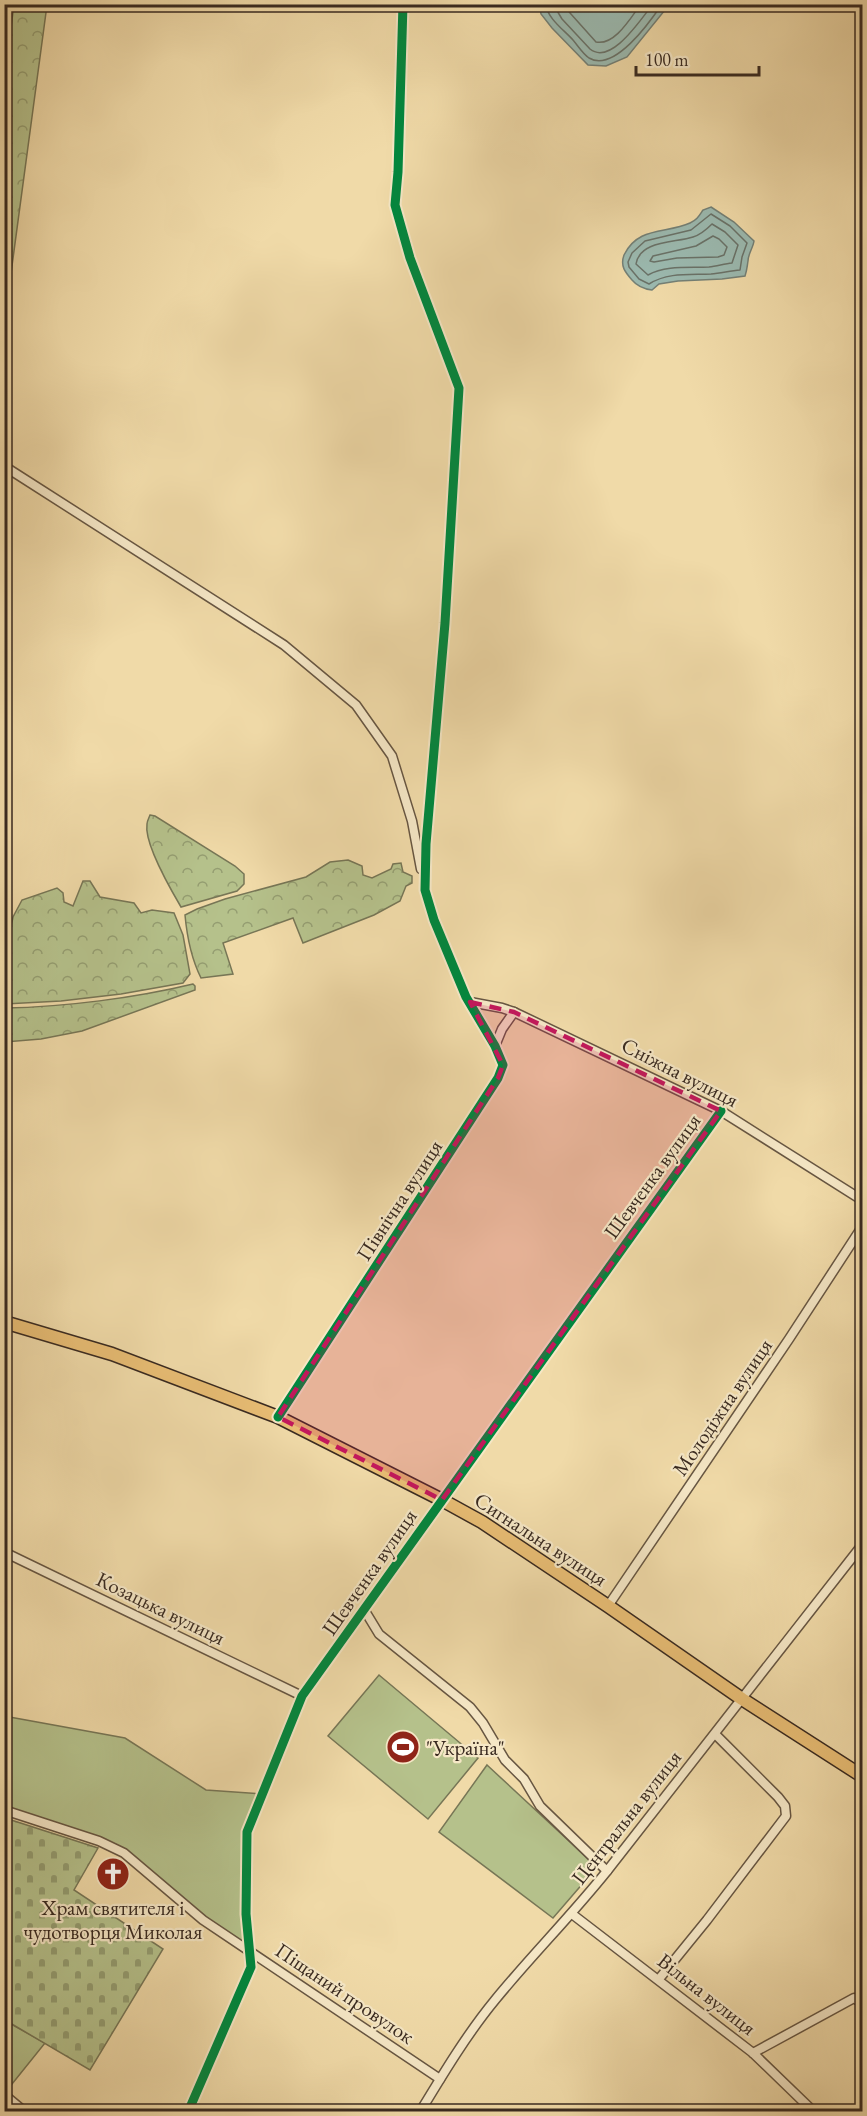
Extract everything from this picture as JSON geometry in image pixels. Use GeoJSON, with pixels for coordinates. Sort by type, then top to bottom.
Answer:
{"type":"FeatureCollection","features":[{"type":"Feature","properties":{"kind":"main road","name":"Сигнальна вулиця"},"geometry":{"type":"LineString","coordinates":[[4,1322],[112,1354],[278,1417],[442,1500],[482,1522],[742,1699],[862,1776]]}},
{"type":"Feature","properties":{"kind":"street"},"geometry":{"type":"LineString","coordinates":[[402,4],[399,172],[395,205],[410,258],[459,388],[445,623],[426,844],[425,890]]}},
{"type":"Feature","properties":{"kind":"street"},"geometry":{"type":"LineString","coordinates":[[4,466],[284,645],[356,705],[392,756],[412,821],[425,890]]}},
{"type":"Feature","properties":{"kind":"street","name":"Північна вулиця"},"geometry":{"type":"LineString","coordinates":[[278,1417],[498,1078],[503,1065],[495,1046],[468,1000],[434,920],[425,890]]}},
{"type":"Feature","properties":{"kind":"street","name":"Сніжна вулиця"},"geometry":{"type":"LineString","coordinates":[[468,1000],[514,1012],[721,1111],[862,1200]]}},
{"type":"Feature","properties":{"kind":"street"},"geometry":{"type":"LineString","coordinates":[[495,1046],[502,1029],[514,1012]]}},
{"type":"Feature","properties":{"kind":"street","name":"Шевченка вулиця"},"geometry":{"type":"LineString","coordinates":[[188,2112],[251,1967],[246,1914],[248,1832],[302,1696],[721,1111]]}},
{"type":"Feature","properties":{"kind":"street","name":"Молодіжна вулиця"},"geometry":{"type":"LineString","coordinates":[[608,1606],[783,1349],[862,1227]]}},
{"type":"Feature","properties":{"kind":"street","name":"Центральна вулиця"},"geometry":{"type":"LineString","coordinates":[[420,2112],[494,2001],[572,1914],[862,1545]]}},
{"type":"Feature","properties":{"kind":"street","name":"Козацька вулиця"},"geometry":{"type":"LineString","coordinates":[[4,1552],[302,1696]]}},
{"type":"Feature","properties":{"kind":"street"},"geometry":{"type":"LineString","coordinates":[[364,1611],[379,1634],[470,1707],[483,1723],[505,1760],[524,1779],[540,1806],[606,1871]]}},
{"type":"Feature","properties":{"kind":"street"},"geometry":{"type":"LineString","coordinates":[[659,1979],[786,1816],[786,1806],[715,1734]]}},
{"type":"Feature","properties":{"kind":"street","name":"Піщаний провулок"},"geometry":{"type":"LineString","coordinates":[[4,1810],[84,1836],[124,1853],[203,1920],[440,2079]]}},
{"type":"Feature","properties":{"kind":"street","name":"Вільна вулиця"},"geometry":{"type":"LineString","coordinates":[[572,1914],[753,2053],[813,2112]]}},
{"type":"Feature","properties":{"kind":"street"},"geometry":{"type":"LineString","coordinates":[[753,2053],[854,1998],[862,2003]]}},
{"type":"Feature","properties":{"kind":"street"},"geometry":{"type":"LineString","coordinates":[[4,2086],[7,2090],[6,2098],[25,2112]]}},
{"type":"Feature","properties":{"kind":"highlighted area"},"geometry":{"type":"Polygon","coordinates":[[[470,1002],[514,1012],[721,1111],[442,1500],[278,1417],[498,1078],[503,1065],[470,1002]]]}},
{"type":"Feature","properties":{"kind":"green space"},"geometry":{"type":"Polygon","coordinates":[[[14,5],[47,5],[5,318],[4,78],[14,5]]]}},
{"type":"Feature","properties":{"kind":"green space"},"geometry":{"type":"Polygon","coordinates":[[[150,815],[235,866],[244,874],[244,884],[237,891],[181,907],[159,866],[150,843],[147,824],[150,815]]]}},
{"type":"Feature","properties":{"kind":"green space"},"geometry":{"type":"Polygon","coordinates":[[[348,860],[362,866],[363,875],[372,878],[391,869],[393,864],[401,863],[403,872],[412,876],[412,883],[406,886],[400,901],[374,915],[303,943],[293,918],[223,943],[233,974],[201,978],[190,947],[185,915],[225,899],[306,877],[330,862],[348,860]]]}},
{"type":"Feature","properties":{"kind":"green space"},"geometry":{"type":"Polygon","coordinates":[[[83,881],[90,881],[100,897],[134,903],[141,913],[152,910],[174,913],[183,935],[190,974],[183,983],[121,994],[61,1001],[5,1004],[5,928],[11,927],[13,917],[22,900],[57,888],[63,893],[64,902],[73,906],[83,881]]]}},
{"type":"Feature","properties":{"kind":"green space"},"geometry":{"type":"Polygon","coordinates":[[[193,984],[195,990],[82,1031],[41,1039],[5,1042],[5,1008],[99,1001],[193,984]]]}},
{"type":"Feature","properties":{"kind":"green space","name":"\"Україна\""},"geometry":{"type":"Polygon","coordinates":[[[379,1675],[478,1758],[428,1819],[328,1736],[379,1675]]]}},
{"type":"Feature","properties":{"kind":"green space"},"geometry":{"type":"Polygon","coordinates":[[[4,1716],[125,1738],[206,1790],[262,1794],[247,1832],[249,1949],[203,1920],[125,1853],[5,1810],[4,1716]]]}},
{"type":"Feature","properties":{"kind":"green space"},"geometry":{"type":"Polygon","coordinates":[[[487,1765],[597,1867],[553,1918],[439,1832],[487,1765]]]}},
{"type":"Feature","properties":{"kind":"green space"},"geometry":{"type":"Polygon","coordinates":[[[5,1818],[98,1848],[74,1890],[163,1949],[90,2070],[5,2020],[5,1818]]]}},
{"type":"Feature","properties":{"kind":"green space"},"geometry":{"type":"Polygon","coordinates":[[[4,2020],[45,2043],[8,2089],[5,2085],[4,2020]]]}},
{"type":"Feature","properties":{"kind":"water"},"geometry":{"type":"Polygon","coordinates":[[[539,4],[669,5],[627,57],[606,66],[588,65],[552,28],[541,14],[539,4]]]}},
{"type":"Feature","properties":{"kind":"water"},"geometry":{"type":"Polygon","coordinates":[[[711,207],[734,222],[754,241],[745,276],[678,281],[659,284],[652,290],[634,282],[625,271],[623,259],[637,239],[653,232],[690,223],[703,210],[711,207]]]}},
{"type":"Feature","properties":{"kind":"cycle path"},"geometry":{"type":"LineString","coordinates":[[278,1417],[498,1078],[503,1065],[495,1046],[466,997],[434,920],[425,890],[426,844],[445,623],[459,388],[410,258],[395,205],[403,4]]}},
{"type":"Feature","properties":{"kind":"cycle path"},"geometry":{"type":"LineString","coordinates":[[188,2112],[251,1967],[246,1914],[247,1832],[302,1696],[721,1111]]}},
{"type":"Feature","properties":{"kind":"place","name":"\"Україна\""},"geometry":{"type":"Point","coordinates":[403,1747]}},
{"type":"Feature","properties":{"kind":"place","name":"Храм святителя і чудотворця Миколая"},"geometry":{"type":"Point","coordinates":[113,1874]}}]}
